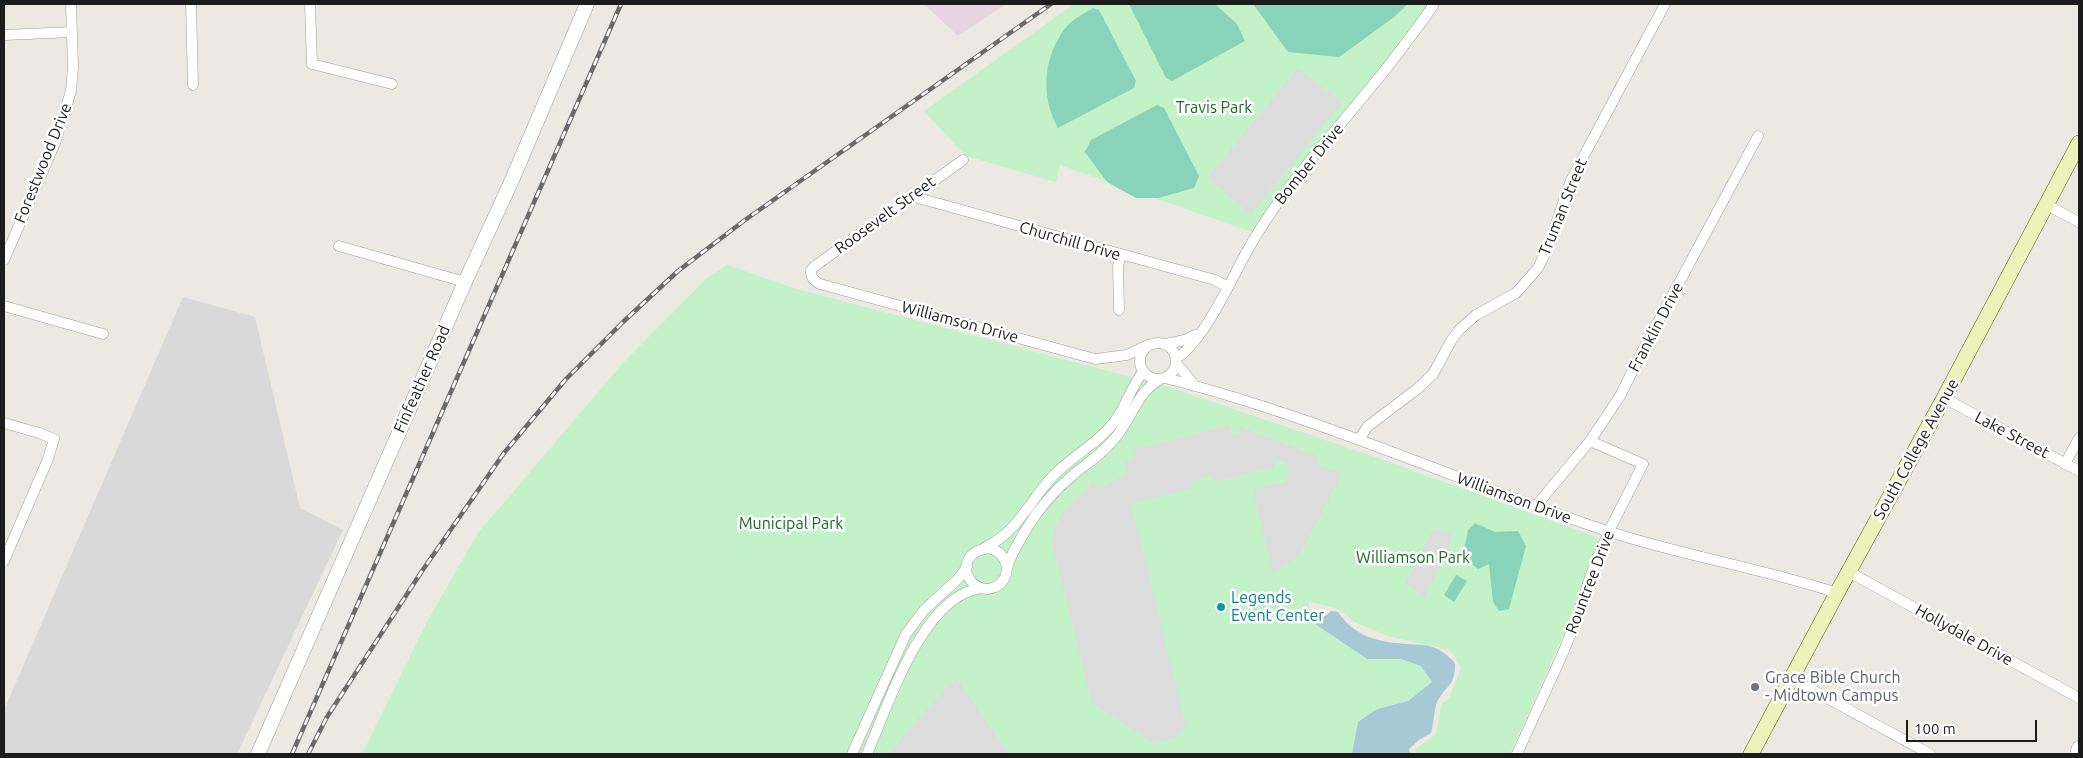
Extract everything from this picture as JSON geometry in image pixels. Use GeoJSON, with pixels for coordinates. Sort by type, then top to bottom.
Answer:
{"type":"FeatureCollection","features":[{"type":"Feature","properties":{"kind":"main road","name":"South College Avenue"},"geometry":{"type":"LineString","coordinates":[[1751,754],[2079,144]]}},
{"type":"Feature","properties":{"kind":"street","name":"Forestwood Drive"},"geometry":{"type":"LineString","coordinates":[[4,260],[55,143],[65,115],[71,90],[71,4]]}},
{"type":"Feature","properties":{"kind":"street"},"geometry":{"type":"LineString","coordinates":[[191,4],[193,85]]}},
{"type":"Feature","properties":{"kind":"street"},"geometry":{"type":"LineString","coordinates":[[310,4],[312,64],[392,84]]}},
{"type":"Feature","properties":{"kind":"street","name":"Finfeather Road"},"geometry":{"type":"LineString","coordinates":[[258,754],[465,282],[512,180],[587,4]]}},
{"type":"Feature","properties":{"kind":"street","name":"Bomber Drive"},"geometry":{"type":"LineString","coordinates":[[1177,361],[1212,315],[1267,216],[1381,76],[1434,4]]}},
{"type":"Feature","properties":{"kind":"street","name":"Truman Street"},"geometry":{"type":"LineString","coordinates":[[1358,440],[1367,427],[1418,389],[1433,374],[1451,341],[1460,329],[1476,316],[1516,293],[1538,268],[1548,247],[1571,180],[1665,4]]}},
{"type":"Feature","properties":{"kind":"street"},"geometry":{"type":"LineString","coordinates":[[4,35],[72,32]]}},
{"type":"Feature","properties":{"kind":"street","name":"Franklin Drive"},"geometry":{"type":"LineString","coordinates":[[1536,506],[1590,441],[1620,396],[1758,136]]}},
{"type":"Feature","properties":{"kind":"street","name":"Roosevelt Street"},"geometry":{"type":"LineString","coordinates":[[810,274],[810,270],[815,266],[963,160]]}},
{"type":"Feature","properties":{"kind":"street","name":"Churchill Drive"},"geometry":{"type":"LineString","coordinates":[[911,196],[1216,280],[1228,287]]}},
{"type":"Feature","properties":{"kind":"street"},"geometry":{"type":"LineString","coordinates":[[2047,205],[2079,222]]}},
{"type":"Feature","properties":{"kind":"street"},"geometry":{"type":"LineString","coordinates":[[339,246],[465,282]]}},
{"type":"Feature","properties":{"kind":"street"},"geometry":{"type":"LineString","coordinates":[[1119,310],[1118,266],[1121,255]]}},
{"type":"Feature","properties":{"kind":"street","name":"Williamson Drive"},"geometry":{"type":"LineString","coordinates":[[810,274],[814,281],[830,287],[1095,359],[1127,355],[1148,345]]}},
{"type":"Feature","properties":{"kind":"street"},"geometry":{"type":"LineString","coordinates":[[4,306],[103,334]]}},
{"type":"Feature","properties":{"kind":"street"},"geometry":{"type":"LineString","coordinates":[[1166,344],[1185,340],[1198,334]]}},
{"type":"Feature","properties":{"kind":"street"},"geometry":{"type":"LineString","coordinates":[[852,754],[906,634],[924,610],[958,578],[967,567],[972,554],[1002,539],[1051,478],[1066,464],[1102,437],[1116,420],[1142,369],[1141,354],[1148,345],[1160,342],[1166,344],[1175,352],[1177,361],[1196,387]]}},
{"type":"Feature","properties":{"kind":"street","name":"Williamson Drive"},"geometry":{"type":"LineString","coordinates":[[1115,357],[1142,369]]}},
{"type":"Feature","properties":{"kind":"street"},"geometry":{"type":"LineString","coordinates":[[867,754],[909,655],[929,624],[957,596],[968,589],[987,589],[1004,580],[1015,548],[1030,523],[1068,479],[1104,452],[1124,427],[1142,393],[1151,384],[1170,375],[1177,361]]}},
{"type":"Feature","properties":{"kind":"street"},"geometry":{"type":"LineString","coordinates":[[1142,369],[1153,379],[1162,379]]}},
{"type":"Feature","properties":{"kind":"street","name":"Williamson Drive"},"geometry":{"type":"LineString","coordinates":[[1162,379],[1196,387],[1358,440],[1609,532],[1837,592]]}},
{"type":"Feature","properties":{"kind":"street","name":"Lake Street"},"geometry":{"type":"LineString","coordinates":[[1944,398],[2079,471]]}},
{"type":"Feature","properties":{"kind":"street"},"geometry":{"type":"LineString","coordinates":[[4,424],[39,432],[54,439],[48,459],[4,561]]}},
{"type":"Feature","properties":{"kind":"street"},"geometry":{"type":"LineString","coordinates":[[2065,464],[2079,438]]}},
{"type":"Feature","properties":{"kind":"street","name":"Rountree Drive"},"geometry":{"type":"LineString","coordinates":[[1517,754],[1563,653],[1577,618],[1591,574],[1609,532],[1643,464],[1590,441]]}},
{"type":"Feature","properties":{"kind":"street"},"geometry":{"type":"LineString","coordinates":[[984,548],[997,551],[1006,560],[1007,567]]}},
{"type":"Feature","properties":{"kind":"street"},"geometry":{"type":"LineString","coordinates":[[967,567],[970,580],[981,588]]}},
{"type":"Feature","properties":{"kind":"street","name":"Hollydale Drive"},"geometry":{"type":"LineString","coordinates":[[1849,572],[2079,698]]}},
{"type":"Feature","properties":{"kind":"street"},"geometry":{"type":"LineString","coordinates":[[1792,679],[1930,754]]}},
{"type":"Feature","properties":{"kind":"street"},"geometry":{"type":"LineString","coordinates":[[2077,754],[2079,748]]}},
{"type":"Feature","properties":{"kind":"shaded area"},"geometry":{"type":"Polygon","coordinates":[[[924,4],[1006,4],[958,36],[924,4]]]}},
{"type":"Feature","properties":{"kind":"shaded area"},"geometry":{"type":"Polygon","coordinates":[[[1298,68],[1342,103],[1251,214],[1207,178],[1298,68]]]}},
{"type":"Feature","properties":{"kind":"shaded area"},"geometry":{"type":"Polygon","coordinates":[[[183,297],[255,317],[300,508],[343,530],[237,754],[4,754],[4,710],[183,297]]]}},
{"type":"Feature","properties":{"kind":"shaded area"},"geometry":{"type":"Polygon","coordinates":[[[1229,425],[1231,434],[1238,434],[1240,427],[1318,456],[1316,464],[1342,473],[1300,555],[1273,573],[1252,489],[1284,482],[1288,478],[1289,469],[1287,464],[1273,460],[1275,467],[1215,482],[1213,475],[1191,481],[1193,488],[1131,504],[1186,726],[1177,737],[1155,744],[1092,703],[1052,542],[1054,529],[1062,514],[1073,500],[1094,482],[1098,489],[1125,475],[1126,462],[1136,457],[1134,450],[1229,425]]]}},
{"type":"Feature","properties":{"kind":"shaded area"},"geometry":{"type":"Polygon","coordinates":[[[1434,528],[1453,534],[1447,552],[1425,596],[1405,584],[1434,528]]]}},
{"type":"Feature","properties":{"kind":"shaded area"},"geometry":{"type":"Polygon","coordinates":[[[956,678],[1009,754],[889,754],[912,725],[956,678]]]}},
{"type":"Feature","properties":{"kind":"green space","name":"Travis Park"},"geometry":{"type":"Polygon","coordinates":[[[1074,4],[1429,4],[1378,73],[1252,232],[1060,165],[1056,182],[966,156],[924,111],[1074,4]]]}},
{"type":"Feature","properties":{"kind":"green space"},"geometry":{"type":"Polygon","coordinates":[[[1129,4],[1215,4],[1237,24],[1245,41],[1172,81],[1166,78],[1129,4]]]}},
{"type":"Feature","properties":{"kind":"green space"},"geometry":{"type":"Polygon","coordinates":[[[1253,4],[1408,4],[1393,18],[1339,57],[1288,52],[1253,4]]]}},
{"type":"Feature","properties":{"kind":"green space"},"geometry":{"type":"Polygon","coordinates":[[[1093,8],[1099,10],[1136,81],[1134,88],[1058,128],[1048,103],[1047,76],[1049,63],[1059,37],[1067,26],[1093,8]]]}},
{"type":"Feature","properties":{"kind":"green space"},"geometry":{"type":"Polygon","coordinates":[[[1157,105],[1164,108],[1199,176],[1194,188],[1158,198],[1136,198],[1107,182],[1085,152],[1091,140],[1157,105]]]}},
{"type":"Feature","properties":{"kind":"green space","name":"Municipal Park"},"geometry":{"type":"Polygon","coordinates":[[[727,265],[797,289],[1169,387],[1384,460],[1599,538],[1573,613],[1510,754],[1416,754],[1414,750],[1436,734],[1441,705],[1449,698],[1461,668],[1450,650],[1391,637],[1354,622],[1341,610],[1308,601],[1315,624],[1367,659],[1401,659],[1422,666],[1432,683],[1408,701],[1377,709],[1352,754],[362,754],[429,618],[478,533],[623,363],[707,278],[727,265]]]}},
{"type":"Feature","properties":{"kind":"green space"},"geometry":{"type":"Polygon","coordinates":[[[1475,523],[1495,532],[1518,531],[1526,546],[1509,609],[1499,611],[1493,602],[1489,564],[1478,569],[1463,557],[1468,530],[1475,523]]]}},
{"type":"Feature","properties":{"kind":"green space"},"geometry":{"type":"Polygon","coordinates":[[[1456,575],[1467,581],[1454,602],[1444,595],[1456,575]]]}},
{"type":"Feature","properties":{"kind":"water"},"geometry":{"type":"Polygon","coordinates":[[[1331,611],[1338,612],[1352,627],[1368,637],[1386,642],[1429,646],[1444,653],[1455,663],[1454,677],[1437,702],[1431,733],[1409,749],[1410,754],[1352,754],[1358,722],[1377,709],[1408,701],[1432,682],[1421,666],[1401,659],[1367,659],[1315,624],[1331,611]]]}},
{"type":"Feature","properties":{"kind":"railway"},"geometry":{"type":"LineString","coordinates":[[292,754],[621,4]]}},
{"type":"Feature","properties":{"kind":"railway"},"geometry":{"type":"LineString","coordinates":[[308,754],[327,717],[422,571],[504,453],[566,379],[678,271],[745,220],[1051,4]]}},
{"type":"Feature","properties":{"kind":"place","name":"Legends Event Center"},"geometry":{"type":"Point","coordinates":[1221,607]}},
{"type":"Feature","properties":{"kind":"place","name":"Grace Bible Church - Midtown Campus"},"geometry":{"type":"Point","coordinates":[1755,687]}},
{"type":"Feature","properties":{"kind":"park label","name":"Williamson Park"},"geometry":{"type":"Point","coordinates":[1413,558]}}]}
